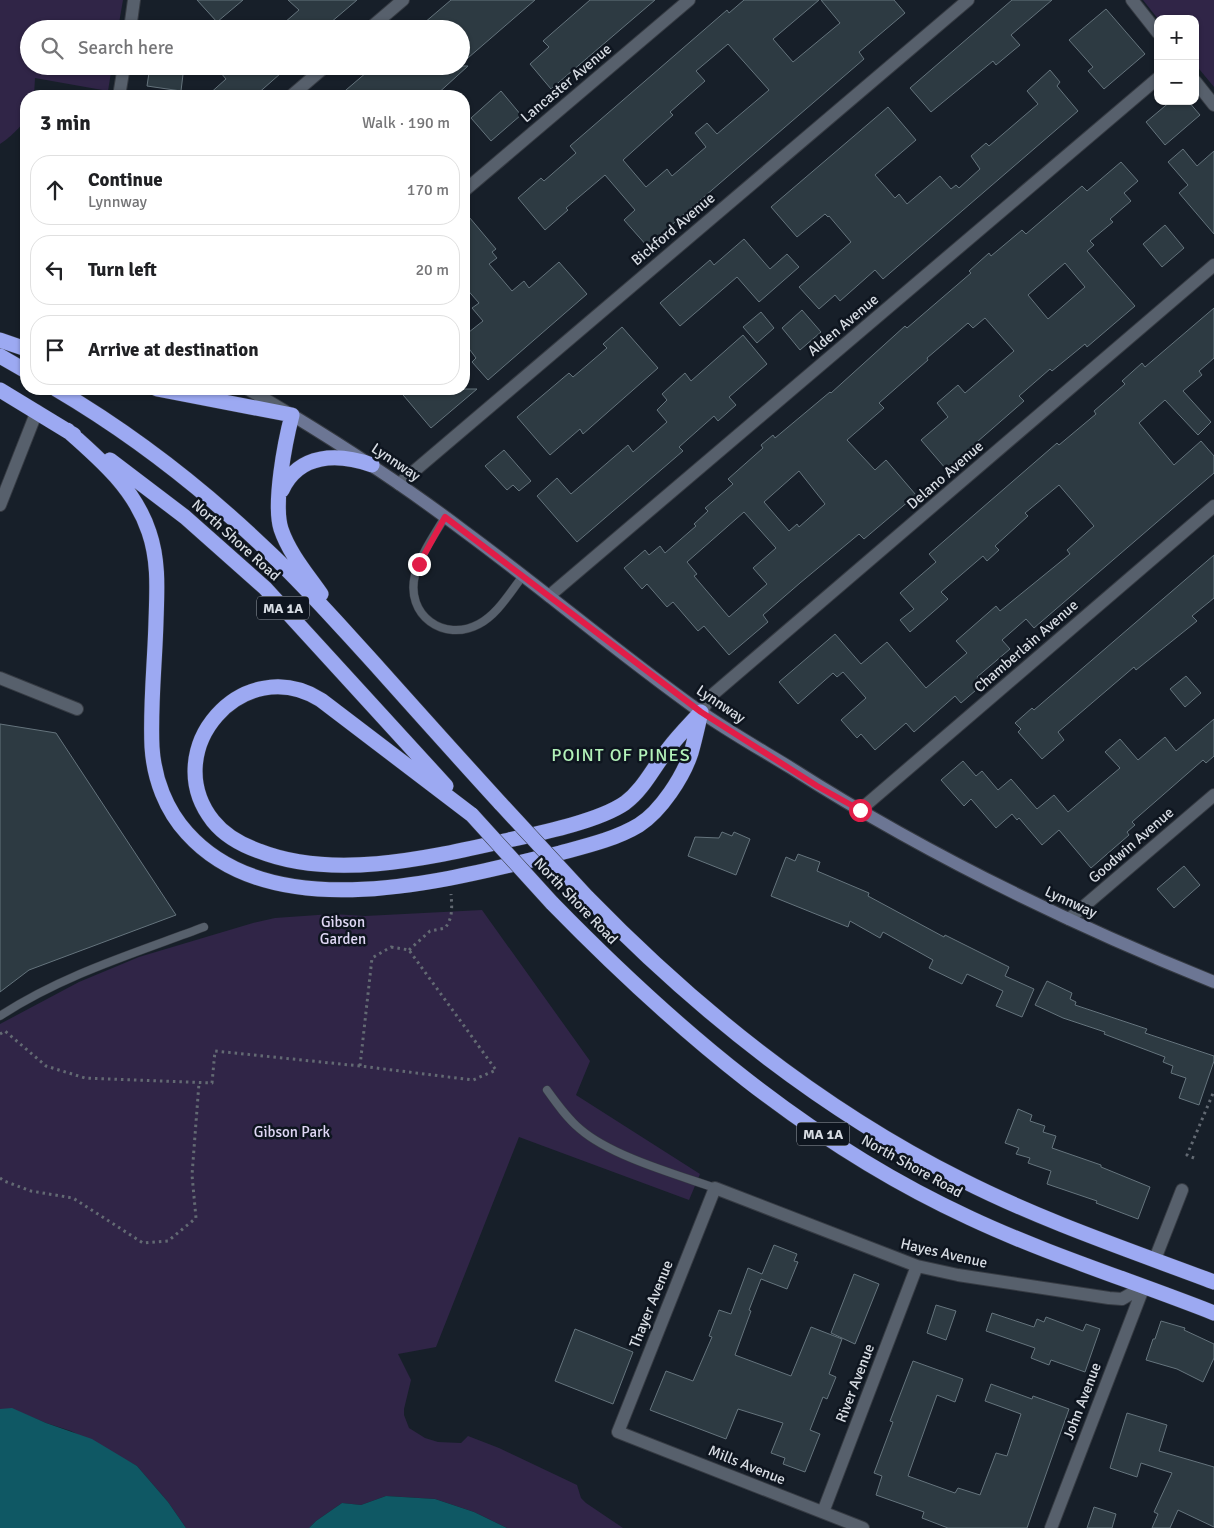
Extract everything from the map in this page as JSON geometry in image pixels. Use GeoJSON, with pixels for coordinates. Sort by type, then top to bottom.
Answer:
{"type":"FeatureCollection","features":[{"type":"Feature","properties":{"kind":"highway"},"geometry":{"type":"LineString","coordinates":[[0,340],[20,347]]}},
{"type":"Feature","properties":{"kind":"highway"},"geometry":{"type":"LineString","coordinates":[[0,356],[20,368]]}},
{"type":"Feature","properties":{"kind":"highway","name":"North Shore Road"},"geometry":{"type":"LineString","coordinates":[[0,390],[67,430],[128,472],[185,517],[264,588],[552,903],[636,986],[692,1036],[771,1098],[839,1145],[902,1183],[969,1218],[1037,1246],[1214,1313]]}},
{"type":"Feature","properties":{"kind":"highway","name":"North Shore Road"},"geometry":{"type":"LineString","coordinates":[[65,395],[137,442],[217,505],[279,562],[350,637],[587,897],[665,974],[725,1026],[806,1087],[865,1126],[929,1163],[995,1196],[1214,1282]]}},
{"type":"Feature","properties":{"kind":"highway"},"geometry":{"type":"LineString","coordinates":[[188,395],[292,415],[278,501],[281,529],[291,550],[350,637]]}},
{"type":"Feature","properties":{"kind":"highway"},"geometry":{"type":"LineString","coordinates":[[67,430],[104,464],[127,490],[146,522],[153,544],[157,566],[157,590],[152,741],[160,789],[176,820],[201,847],[221,861],[245,873],[272,882],[305,888],[340,889],[394,886],[462,876],[600,841],[640,824],[666,798],[680,777],[690,755],[701,712]]}},
{"type":"Feature","properties":{"kind":"highway"},"geometry":{"type":"LineString","coordinates":[[278,501],[284,486],[292,474],[310,462],[326,458],[342,458],[359,460],[372,465]]}},
{"type":"Feature","properties":{"kind":"highway"},"geometry":{"type":"LineString","coordinates":[[472,815],[321,700],[306,691],[298,689],[266,688],[251,691],[237,698],[214,718],[204,734],[198,750],[196,779],[201,797],[213,821],[227,834],[253,849],[290,861],[328,865],[365,864],[470,849],[534,834],[605,813],[625,803],[640,788],[668,749],[701,712]]}},
{"type":"Feature","properties":{"kind":"main road","name":"Lynnway"},"geometry":{"type":"LineString","coordinates":[[292,415],[372,465],[445,517],[701,712],[817,786],[982,876],[1069,920],[1214,982]]}},
{"type":"Feature","properties":{"kind":"street"},"geometry":{"type":"LineString","coordinates":[[131,20],[134,0]]}},
{"type":"Feature","properties":{"kind":"street"},"geometry":{"type":"LineString","coordinates":[[380,20],[403,0]]}},
{"type":"Feature","properties":{"kind":"street","name":"Lancaster Avenue"},"geometry":{"type":"LineString","coordinates":[[470,186],[689,0]]}},
{"type":"Feature","properties":{"kind":"street","name":"Bickford Avenue"},"geometry":{"type":"LineString","coordinates":[[399,484],[968,0]]}},
{"type":"Feature","properties":{"kind":"street"},"geometry":{"type":"LineString","coordinates":[[1132,0],[1154,28]]}},
{"type":"Feature","properties":{"kind":"street"},"geometry":{"type":"LineString","coordinates":[[120,90],[122,75]]}},
{"type":"Feature","properties":{"kind":"street"},"geometry":{"type":"LineString","coordinates":[[298,90],[316,75]]}},
{"type":"Feature","properties":{"kind":"street","name":"Alden Avenue"},"geometry":{"type":"LineString","coordinates":[[549,596],[1154,81]]}},
{"type":"Feature","properties":{"kind":"street"},"geometry":{"type":"LineString","coordinates":[[1199,86],[1214,105]]}},
{"type":"Feature","properties":{"kind":"street","name":"Delano Avenue"},"geometry":{"type":"LineString","coordinates":[[701,712],[711,696],[1214,265]]}},
{"type":"Feature","properties":{"kind":"street","name":"Lynnway"},"geometry":{"type":"LineString","coordinates":[[258,395],[292,415]]}},
{"type":"Feature","properties":{"kind":"street"},"geometry":{"type":"LineString","coordinates":[[0,506],[36,411]]}},
{"type":"Feature","properties":{"kind":"street","name":"Chamberlain Avenue"},"geometry":{"type":"LineString","coordinates":[[860,810],[1214,506]]}},
{"type":"Feature","properties":{"kind":"street"},"geometry":{"type":"LineString","coordinates":[[0,678],[77,710]]}},
{"type":"Feature","properties":{"kind":"street","name":"Goodwin Avenue"},"geometry":{"type":"LineString","coordinates":[[1069,920],[1214,795]]}},
{"type":"Feature","properties":{"kind":"street","name":"Hayes Avenue"},"geometry":{"type":"LineString","coordinates":[[715,1188],[917,1266],[958,1275],[1109,1298],[1122,1299],[1144,1286]]}},
{"type":"Feature","properties":{"kind":"street","name":"Thayer Avenue"},"geometry":{"type":"LineString","coordinates":[[618,1432],[715,1188]]}},
{"type":"Feature","properties":{"kind":"street"},"geometry":{"type":"LineString","coordinates":[[1154,1260],[1182,1190]]}},
{"type":"Feature","properties":{"kind":"street","name":"River Avenue"},"geometry":{"type":"LineString","coordinates":[[823,1512],[917,1266]]}},
{"type":"Feature","properties":{"kind":"street","name":"John Avenue"},"geometry":{"type":"LineString","coordinates":[[1050,1528],[1144,1286]]}},
{"type":"Feature","properties":{"kind":"street","name":"Mills Avenue"},"geometry":{"type":"LineString","coordinates":[[618,1432],[863,1528]]}},
{"type":"Feature","properties":{"kind":"lane"},"geometry":{"type":"LineString","coordinates":[[445,517],[425,552],[415,576],[416,603],[426,619],[443,628],[462,630],[482,623],[491,616],[523,576]]}},
{"type":"Feature","properties":{"kind":"lane"},"geometry":{"type":"LineString","coordinates":[[0,1016],[58,984],[204,927]]}},
{"type":"Feature","properties":{"kind":"lane"},"geometry":{"type":"LineString","coordinates":[[547,1090],[580,1129],[605,1145],[634,1158],[715,1188]]}},
{"type":"Feature","properties":{"kind":"path"},"geometry":{"type":"LineString","coordinates":[[409,950],[430,931],[444,928],[449,923],[452,908],[451,891]]}},
{"type":"Feature","properties":{"kind":"path"},"geometry":{"type":"LineString","coordinates":[[0,1034],[5,1031],[46,1066],[85,1078],[212,1083],[215,1051],[473,1080],[496,1070],[409,950],[390,947],[372,958],[360,1066]]}},
{"type":"Feature","properties":{"kind":"path"},"geometry":{"type":"LineString","coordinates":[[0,1178],[4,1182],[31,1191],[74,1198],[143,1243],[168,1241],[196,1218],[192,1174],[199,1083]]}},
{"type":"Feature","properties":{"kind":"path"},"geometry":{"type":"LineString","coordinates":[[1194,1158],[1187,1155],[1214,1091]]}},
{"type":"Feature","properties":{"kind":"green space"},"geometry":{"type":"Polygon","coordinates":[[[0,0],[123,0],[120,20],[20,20],[20,75],[111,75],[108,90],[35,78],[34,90],[20,90],[20,126],[0,144],[0,0]]]}},
{"type":"Feature","properties":{"kind":"green space"},"geometry":{"type":"Polygon","coordinates":[[[1143,0],[1214,0],[1214,87],[1199,69],[1199,15],[1155,15],[1143,0]]]}},
{"type":"Feature","properties":{"kind":"green space","name":"Gibson Park"},"geometry":{"type":"Polygon","coordinates":[[[482,910],[590,1061],[576,1095],[700,1174],[689,1200],[519,1137],[436,1347],[398,1354],[411,1380],[404,1415],[409,1428],[425,1438],[438,1442],[461,1443],[468,1436],[499,1448],[577,1485],[581,1498],[586,1503],[623,1528],[507,1528],[474,1512],[435,1499],[386,1496],[361,1505],[342,1503],[309,1528],[186,1528],[168,1502],[137,1466],[71,1431],[12,1409],[0,1409],[0,1024],[79,982],[139,957],[253,923],[275,918],[332,914],[365,916],[482,910]]]}},
{"type":"Feature","properties":{"kind":"water"},"geometry":{"type":"Polygon","coordinates":[[[12,1408],[46,1423],[92,1439],[137,1466],[168,1502],[186,1528],[0,1528],[0,1409],[12,1408]]]}},
{"type":"Feature","properties":{"kind":"water"},"geometry":{"type":"Polygon","coordinates":[[[386,1496],[435,1499],[474,1512],[507,1528],[309,1528],[342,1503],[361,1505],[386,1496]]]}},
{"type":"Feature","properties":{"kind":"building"},"geometry":{"type":"Polygon","coordinates":[[[197,0],[243,0],[219,20],[215,20],[197,0]]]}},
{"type":"Feature","properties":{"kind":"building"},"geometry":{"type":"Polygon","coordinates":[[[288,0],[357,0],[334,20],[287,20],[299,10],[288,0]]]}},
{"type":"Feature","properties":{"kind":"building"},"geometry":{"type":"Polygon","coordinates":[[[451,0],[535,0],[470,56],[470,20],[428,20],[451,0]]]}},
{"type":"Feature","properties":{"kind":"building"},"geometry":{"type":"Polygon","coordinates":[[[590,0],[655,0],[551,89],[530,64],[549,47],[543,41],[590,0]]]}},
{"type":"Feature","properties":{"kind":"building"},"geometry":{"type":"Polygon","coordinates":[[[744,0],[819,0],[773,39],[793,62],[840,23],[821,0],[894,0],[905,13],[859,52],[864,59],[647,246],[624,220],[635,210],[605,175],[566,208],[568,210],[545,230],[518,198],[541,178],[544,181],[576,153],[570,146],[727,10],[729,13],[744,0]],[[728,44],[696,71],[705,81],[670,112],[673,115],[623,160],[646,187],[667,169],[672,176],[706,147],[695,133],[707,123],[717,134],[769,90],[728,44]]]}},
{"type":"Feature","properties":{"kind":"building"},"geometry":{"type":"Polygon","coordinates":[[[1012,0],[1052,0],[1011,35],[1020,45],[996,65],[993,61],[931,112],[910,88],[1012,0]]]}},
{"type":"Feature","properties":{"kind":"building"},"geometry":{"type":"Polygon","coordinates":[[[1106,9],[1145,54],[1104,89],[1088,71],[1093,67],[1069,40],[1106,9]]]}},
{"type":"Feature","properties":{"kind":"building"},"geometry":{"type":"Polygon","coordinates":[[[1050,70],[1060,82],[1057,86],[1078,111],[883,279],[875,270],[840,301],[835,295],[819,309],[799,287],[851,242],[829,216],[825,214],[797,237],[771,207],[888,107],[916,140],[875,175],[895,198],[899,194],[907,204],[940,176],[951,189],[956,185],[959,188],[980,169],[971,156],[986,143],[989,146],[1038,104],[1027,91],[1050,70]]]}},
{"type":"Feature","properties":{"kind":"building"},"geometry":{"type":"Polygon","coordinates":[[[149,75],[183,75],[181,90],[147,86],[149,75]]]}},
{"type":"Feature","properties":{"kind":"building"},"geometry":{"type":"Polygon","coordinates":[[[223,75],[279,75],[262,90],[214,90],[226,79],[223,75]]]}},
{"type":"Feature","properties":{"kind":"building"},"geometry":{"type":"Polygon","coordinates":[[[364,75],[458,75],[442,90],[346,90],[364,75]]]}},
{"type":"Feature","properties":{"kind":"building"},"geometry":{"type":"Polygon","coordinates":[[[501,91],[521,115],[491,141],[471,118],[501,91]]]}},
{"type":"Feature","properties":{"kind":"building"},"geometry":{"type":"Polygon","coordinates":[[[1166,105],[1191,105],[1200,115],[1165,145],[1146,122],[1166,105]]]}},
{"type":"Feature","properties":{"kind":"building"},"geometry":{"type":"Polygon","coordinates":[[[1183,149],[1197,166],[1214,151],[1214,234],[1179,193],[1188,185],[1168,162],[1183,149]]]}},
{"type":"Feature","properties":{"kind":"building"},"geometry":{"type":"Polygon","coordinates":[[[1121,162],[1138,181],[1124,193],[1131,201],[1110,219],[1113,222],[1090,241],[1094,245],[1087,251],[1135,306],[1087,347],[1085,344],[1052,371],[1050,369],[1019,396],[1024,401],[946,469],[921,440],[948,417],[937,403],[958,385],[965,393],[1014,351],[985,318],[973,328],[968,323],[927,358],[928,360],[879,403],[884,408],[847,440],[875,470],[886,460],[916,495],[864,539],[859,534],[800,583],[763,615],[768,622],[729,655],[704,626],[698,631],[673,602],[667,607],[647,584],[642,589],[624,568],[645,550],[649,555],[660,546],[665,553],[696,526],[694,524],[708,511],[705,508],[733,484],[728,479],[763,448],[761,445],[773,435],[775,438],[831,393],[905,326],[907,328],[971,273],[969,271],[989,253],[991,256],[1022,230],[1026,234],[1082,186],[1087,191],[1121,162]],[[1065,263],[1028,295],[1048,319],[1085,287],[1065,263]],[[799,471],[764,502],[789,531],[797,524],[799,527],[825,504],[799,471]],[[744,512],[687,562],[697,574],[694,576],[729,617],[767,584],[753,568],[776,548],[744,512]]]}},
{"type":"Feature","properties":{"kind":"building"},"geometry":{"type":"Polygon","coordinates":[[[470,218],[496,249],[492,252],[497,258],[489,264],[512,291],[524,281],[529,288],[559,262],[587,294],[488,380],[472,362],[476,358],[470,350],[470,331],[483,321],[472,308],[479,303],[470,293],[470,218]]]}},
{"type":"Feature","properties":{"kind":"building"},"geometry":{"type":"Polygon","coordinates":[[[1165,225],[1184,248],[1162,267],[1143,244],[1165,225]]]}},
{"type":"Feature","properties":{"kind":"building"},"geometry":{"type":"Polygon","coordinates":[[[744,239],[770,269],[787,254],[799,267],[759,302],[737,277],[680,326],[660,303],[710,260],[714,265],[744,239]]]}},
{"type":"Feature","properties":{"kind":"building"},"geometry":{"type":"Polygon","coordinates":[[[1214,308],[1214,358],[1199,371],[1202,375],[1183,391],[1211,422],[1198,435],[1165,400],[1139,423],[1174,465],[1201,441],[1214,456],[1214,473],[1034,628],[1026,619],[1002,640],[1010,649],[977,677],[983,684],[961,703],[955,696],[914,732],[906,723],[875,750],[861,734],[857,738],[841,720],[866,698],[843,672],[837,677],[833,673],[798,704],[779,682],[835,634],[861,664],[887,642],[926,688],[967,653],[956,641],[996,606],[1000,611],[1070,554],[1067,550],[1094,526],[1059,485],[1025,513],[1028,516],[995,546],[999,550],[987,561],[983,556],[941,592],[948,599],[910,632],[900,620],[914,609],[900,593],[936,562],[929,554],[1057,443],[1059,445],[1096,414],[1094,411],[1125,384],[1122,381],[1142,363],[1145,367],[1214,308]]]}},
{"type":"Feature","properties":{"kind":"building"},"geometry":{"type":"Polygon","coordinates":[[[802,310],[821,332],[800,350],[782,328],[802,310]]]}},
{"type":"Feature","properties":{"kind":"building"},"geometry":{"type":"Polygon","coordinates":[[[761,312],[774,328],[757,343],[743,327],[761,312]]]}},
{"type":"Feature","properties":{"kind":"building"},"geometry":{"type":"Polygon","coordinates":[[[622,327],[658,368],[583,434],[580,429],[550,455],[517,417],[569,373],[573,377],[607,348],[603,344],[622,327]]]}},
{"type":"Feature","properties":{"kind":"building"},"geometry":{"type":"Polygon","coordinates":[[[743,335],[767,364],[729,397],[736,405],[718,421],[714,416],[679,447],[683,451],[577,542],[537,496],[557,478],[571,494],[628,445],[633,452],[667,422],[657,410],[667,400],[662,394],[685,373],[691,381],[743,335]]]}},
{"type":"Feature","properties":{"kind":"building"},"geometry":{"type":"Polygon","coordinates":[[[470,389],[477,389],[470,395],[470,389]]]}},
{"type":"Feature","properties":{"kind":"building"},"geometry":{"type":"Polygon","coordinates":[[[403,395],[470,395],[431,428],[403,395]]]}},
{"type":"Feature","properties":{"kind":"building"},"geometry":{"type":"Polygon","coordinates":[[[504,450],[531,481],[519,491],[513,485],[507,490],[485,466],[504,450]]]}},
{"type":"Feature","properties":{"kind":"building"},"geometry":{"type":"Polygon","coordinates":[[[1214,555],[1214,598],[1192,616],[1197,621],[1136,670],[1134,667],[1058,732],[1064,740],[1042,759],[1018,732],[1021,729],[1015,723],[1032,708],[1034,710],[1214,555]]]}},
{"type":"Feature","properties":{"kind":"building"},"geometry":{"type":"Polygon","coordinates":[[[1186,676],[1201,693],[1185,707],[1170,689],[1186,676]]]}},
{"type":"Feature","properties":{"kind":"building"},"geometry":{"type":"Polygon","coordinates":[[[1214,719],[1214,756],[1206,763],[1203,760],[1132,822],[1135,825],[1127,832],[1129,835],[1091,868],[1059,830],[1042,845],[1019,818],[1017,820],[1012,814],[996,828],[971,799],[964,806],[941,780],[963,761],[976,776],[982,771],[998,790],[1011,779],[1037,809],[1054,795],[1068,812],[1120,768],[1105,752],[1120,739],[1138,760],[1165,737],[1176,751],[1214,719]]]}},
{"type":"Feature","properties":{"kind":"building"},"geometry":{"type":"Polygon","coordinates":[[[0,724],[56,733],[176,915],[29,970],[0,992],[0,724]]]}},
{"type":"Feature","properties":{"kind":"building"},"geometry":{"type":"Polygon","coordinates":[[[722,832],[732,836],[734,832],[750,839],[736,875],[688,856],[695,837],[719,838],[722,832]]]}},
{"type":"Feature","properties":{"kind":"building"},"geometry":{"type":"Polygon","coordinates":[[[798,854],[820,862],[817,871],[869,893],[868,896],[944,937],[945,935],[1009,967],[1005,976],[1034,989],[1022,1017],[996,1006],[1003,991],[967,974],[962,984],[929,968],[933,960],[883,932],[880,938],[850,921],[848,927],[771,896],[786,857],[795,861],[798,854]]]}},
{"type":"Feature","properties":{"kind":"building"},"geometry":{"type":"Polygon","coordinates":[[[1184,866],[1200,885],[1174,908],[1157,889],[1184,866]]]}},
{"type":"Feature","properties":{"kind":"building"},"geometry":{"type":"Polygon","coordinates":[[[1047,981],[1072,993],[1070,999],[1076,1002],[1075,1005],[1147,1029],[1145,1033],[1214,1056],[1199,1105],[1179,1098],[1186,1078],[1171,1073],[1173,1066],[1163,1062],[1165,1057],[1104,1034],[1105,1032],[1063,1018],[1035,1005],[1047,981]]]}},
{"type":"Feature","properties":{"kind":"building"},"geometry":{"type":"Polygon","coordinates":[[[1018,1109],[1032,1115],[1030,1121],[1045,1126],[1043,1132],[1056,1136],[1052,1148],[1101,1165],[1101,1167],[1150,1187],[1138,1219],[1096,1203],[1097,1201],[1047,1184],[1051,1171],[1028,1163],[1030,1158],[1016,1154],[1019,1148],[1005,1143],[1018,1109]]]}},
{"type":"Feature","properties":{"kind":"building"},"geometry":{"type":"Polygon","coordinates":[[[774,1245],[797,1254],[794,1261],[798,1262],[787,1289],[761,1279],[735,1355],[791,1376],[811,1327],[842,1339],[829,1374],[836,1377],[827,1399],[823,1397],[810,1430],[820,1434],[805,1472],[783,1464],[785,1458],[771,1453],[783,1423],[738,1409],[726,1439],[650,1410],[666,1371],[693,1381],[712,1337],[709,1336],[719,1310],[731,1314],[748,1268],[762,1274],[774,1245]]]}},
{"type":"Feature","properties":{"kind":"building"},"geometry":{"type":"Polygon","coordinates":[[[854,1274],[879,1284],[855,1344],[831,1333],[854,1274]]]}},
{"type":"Feature","properties":{"kind":"building"},"geometry":{"type":"Polygon","coordinates":[[[936,1305],[956,1311],[946,1340],[927,1333],[936,1305]]]}},
{"type":"Feature","properties":{"kind":"building"},"geometry":{"type":"Polygon","coordinates":[[[992,1313],[1034,1327],[1037,1319],[1044,1322],[1046,1317],[1083,1331],[1086,1324],[1100,1329],[1085,1372],[1051,1360],[1049,1365],[1031,1358],[1035,1348],[986,1331],[992,1313]]]}},
{"type":"Feature","properties":{"kind":"building"},"geometry":{"type":"Polygon","coordinates":[[[1161,1321],[1185,1328],[1184,1330],[1214,1344],[1214,1358],[1203,1382],[1177,1369],[1146,1360],[1161,1321]]]}},
{"type":"Feature","properties":{"kind":"building"},"geometry":{"type":"Polygon","coordinates":[[[575,1329],[633,1352],[613,1404],[555,1381],[575,1329]]]}},
{"type":"Feature","properties":{"kind":"building"},"geometry":{"type":"Polygon","coordinates":[[[913,1361],[963,1379],[955,1402],[937,1395],[908,1476],[955,1493],[958,1488],[980,1495],[996,1453],[1007,1456],[1021,1414],[985,1401],[991,1384],[1032,1399],[1033,1396],[1069,1409],[1027,1528],[948,1528],[922,1518],[924,1512],[876,1495],[882,1476],[874,1473],[893,1422],[890,1421],[913,1361]]]}},
{"type":"Feature","properties":{"kind":"building"},"geometry":{"type":"Polygon","coordinates":[[[1127,1413],[1167,1425],[1159,1451],[1214,1467],[1214,1527],[1178,1510],[1170,1528],[1152,1528],[1158,1514],[1154,1512],[1172,1473],[1141,1463],[1137,1477],[1110,1468],[1127,1413]]]}},
{"type":"Feature","properties":{"kind":"building"},"geometry":{"type":"Polygon","coordinates":[[[1094,1507],[1116,1514],[1112,1528],[1087,1528],[1094,1507]]]}},
{"type":"Feature","properties":{"kind":"district","name":"POINT OF PINES"},"geometry":{"type":"Point","coordinates":[621,755]}},
{"type":"Feature","properties":{"kind":"route"},"geometry":{"type":"LineString","coordinates":[[419,564],[445,517],[701,712],[817,786],[860,810]]}},
{"type":"Feature","properties":{"kind":"park label","name":"Gibson Garden"},"geometry":{"type":"Point","coordinates":[343,930]}}]}
